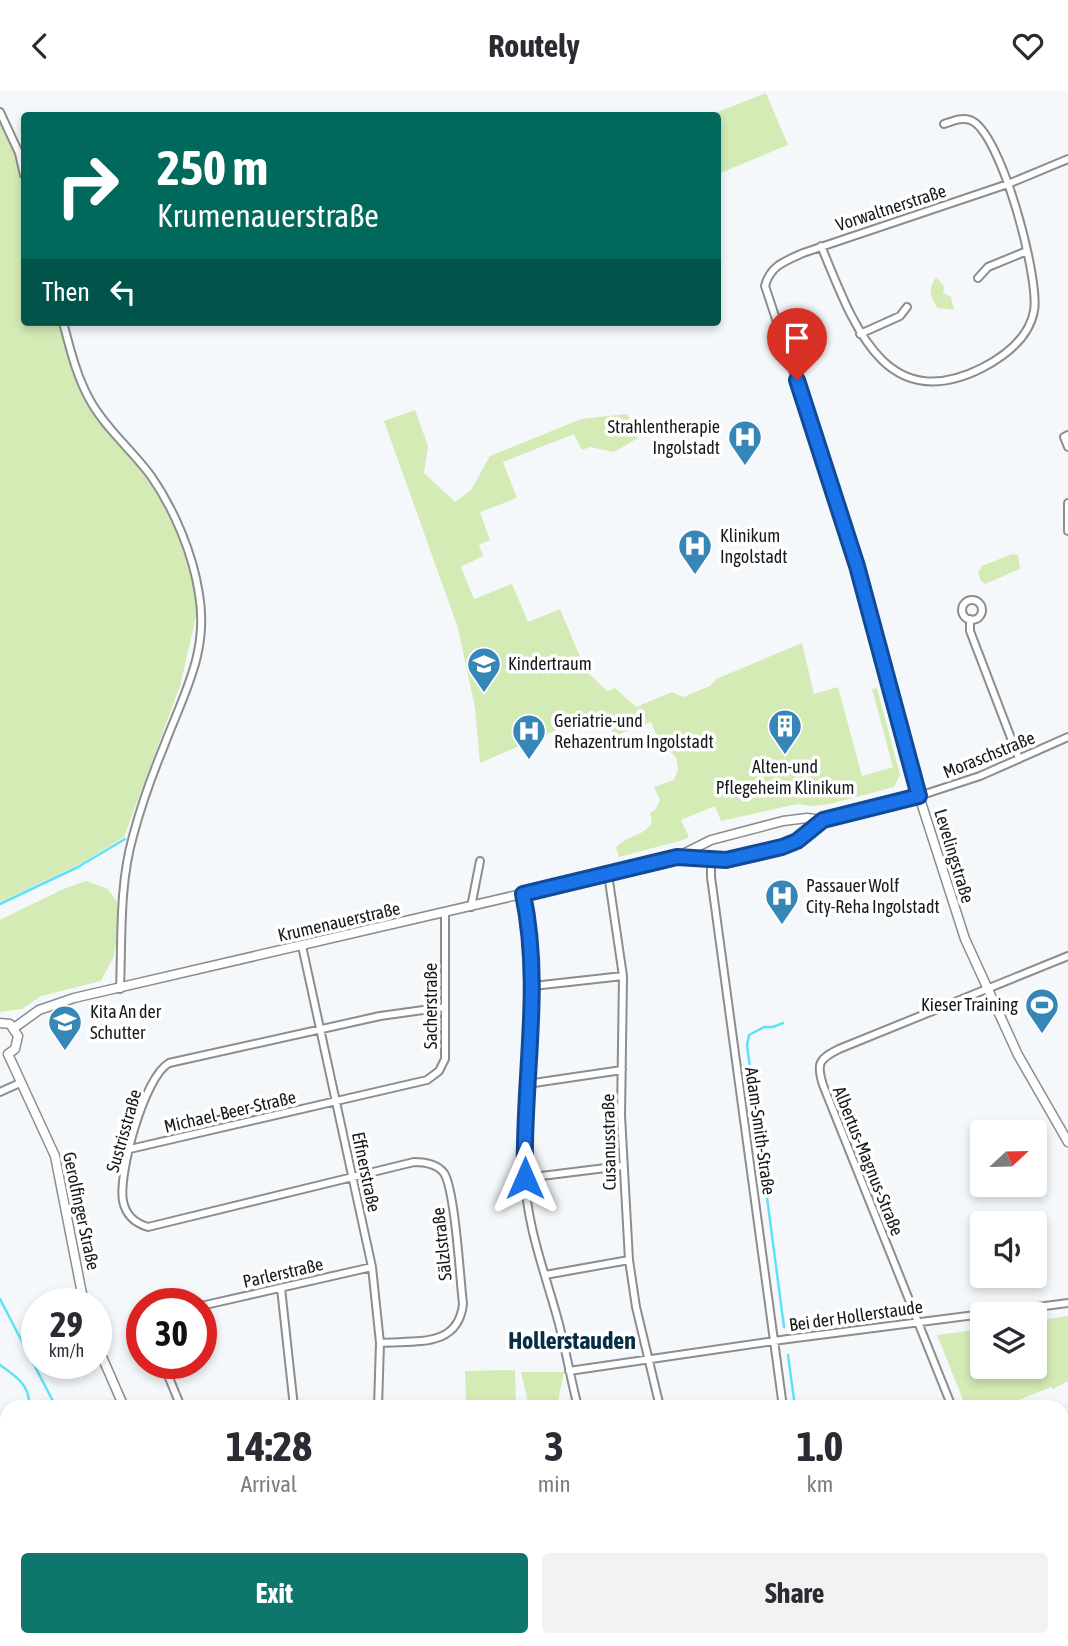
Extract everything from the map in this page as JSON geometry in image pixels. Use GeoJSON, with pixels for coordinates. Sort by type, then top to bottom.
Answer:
{"type":"FeatureCollection","features":[{"type":"Feature","properties":{"kind":"street"},"geometry":{"type":"LineString","coordinates":[[0,112],[21,162]]}},
{"type":"Feature","properties":{"kind":"street"},"geometry":{"type":"LineString","coordinates":[[821,246],[860,334],[878,358],[900,374],[911,379],[937,382],[974,372],[1005,354],[1018,342],[1029,327],[1035,296],[1027,251],[1008,184],[993,144],[983,129],[971,120],[957,119],[944,124]]}},
{"type":"Feature","properties":{"kind":"street","name":"Vorwaltnerstraße"},"geometry":{"type":"LineString","coordinates":[[783,262],[821,246],[1008,184],[1068,159]]}},
{"type":"Feature","properties":{"kind":"street"},"geometry":{"type":"LineString","coordinates":[[978,278],[988,267],[1027,251]]}},
{"type":"Feature","properties":{"kind":"street","name":"Levelingstraße"},"geometry":{"type":"LineString","coordinates":[[783,262],[767,276],[765,291],[826,464],[849,539],[919,796],[950,898],[987,990],[1030,1079],[1068,1142]]}},
{"type":"Feature","properties":{"kind":"street"},"geometry":{"type":"LineString","coordinates":[[860,334],[900,316],[907,307]]}},
{"type":"Feature","properties":{"kind":"street"},"geometry":{"type":"LineString","coordinates":[[64,326],[77,370],[90,400],[107,427],[150,476],[171,511],[188,553],[199,592],[203,623],[194,672],[164,745],[132,840],[124,891],[120,989]]}},
{"type":"Feature","properties":{"kind":"street"},"geometry":{"type":"LineString","coordinates":[[1068,435],[1064,437],[1068,447]]}},
{"type":"Feature","properties":{"kind":"street"},"geometry":{"type":"LineString","coordinates":[[1068,503],[1068,531]]}},
{"type":"Feature","properties":{"kind":"street"},"geometry":{"type":"LineString","coordinates":[[970,619],[970,631],[1019,759]]}},
{"type":"Feature","properties":{"kind":"street","name":"Moraschstraße"},"geometry":{"type":"LineString","coordinates":[[919,796],[961,783],[1068,737]]}},
{"type":"Feature","properties":{"kind":"street","name":"Krumenauerstraße"},"geometry":{"type":"LineString","coordinates":[[14,1028],[38,1010],[51,1006],[677,857],[711,841],[795,819],[823,820],[919,796]]}},
{"type":"Feature","properties":{"kind":"street"},"geometry":{"type":"LineString","coordinates":[[795,819],[801,828],[801,837]]}},
{"type":"Feature","properties":{"kind":"street","name":"Krumenauerstraße"},"geometry":{"type":"LineString","coordinates":[[677,857],[726,860],[782,847],[823,820]]}},
{"type":"Feature","properties":{"kind":"street"},"geometry":{"type":"LineString","coordinates":[[711,841],[711,859]]}},
{"type":"Feature","properties":{"kind":"street","name":"Adam-Smith-Straße"},"geometry":{"type":"LineString","coordinates":[[711,859],[711,877],[782,1400]]}},
{"type":"Feature","properties":{"kind":"street"},"geometry":{"type":"LineString","coordinates":[[471,908],[480,861]]}},
{"type":"Feature","properties":{"kind":"street","name":"Cusanusstraße"},"geometry":{"type":"LineString","coordinates":[[608,874],[623,976],[622,1165],[629,1260],[647,1359],[658,1400]]}},
{"type":"Feature","properties":{"kind":"street"},"geometry":{"type":"LineString","coordinates":[[523,894],[533,986],[524,1105],[528,1211],[576,1400]]}},
{"type":"Feature","properties":{"kind":"street","name":"Sacherstraße"},"geometry":{"type":"LineString","coordinates":[[336,1103],[427,1080],[434,1076],[445,1059],[445,914]]}},
{"type":"Feature","properties":{"kind":"street","name":"Effnerstraße"},"geometry":{"type":"LineString","coordinates":[[302,946],[372,1267],[380,1343],[378,1400]]}},
{"type":"Feature","properties":{"kind":"street","name":"Albertus-Magnus-Straße"},"geometry":{"type":"LineString","coordinates":[[949,1400],[823,1085],[818,1071],[820,1063],[826,1055],[839,1049],[1068,956]]}},
{"type":"Feature","properties":{"kind":"street"},"geometry":{"type":"LineString","coordinates":[[533,986],[623,976]]}},
{"type":"Feature","properties":{"kind":"street"},"geometry":{"type":"LineString","coordinates":[[319,1030],[403,1012],[445,1007]]}},
{"type":"Feature","properties":{"kind":"street"},"geometry":{"type":"LineString","coordinates":[[0,1023],[14,1028]]}},
{"type":"Feature","properties":{"kind":"street","name":"Gerolfinger Straße"},"geometry":{"type":"LineString","coordinates":[[14,1028],[18,1036],[17,1045],[4,1055],[48,1137],[55,1156],[81,1288]]}},
{"type":"Feature","properties":{"kind":"street","name":"Sustrisstraße"},"geometry":{"type":"LineString","coordinates":[[319,1030],[197,1056],[163,1067],[156,1075],[140,1111],[122,1187],[123,1204],[129,1217],[137,1224],[148,1227],[353,1178]]}},
{"type":"Feature","properties":{"kind":"street"},"geometry":{"type":"LineString","coordinates":[[527,1084],[622,1070]]}},
{"type":"Feature","properties":{"kind":"street"},"geometry":{"type":"LineString","coordinates":[[0,1092],[20,1083]]}},
{"type":"Feature","properties":{"kind":"street","name":"Michael-Beer-Straße"},"geometry":{"type":"LineString","coordinates":[[130,1149],[336,1103]]}},
{"type":"Feature","properties":{"kind":"street","name":"Sälzlstraße"},"geometry":{"type":"LineString","coordinates":[[353,1178],[414,1162],[424,1162],[443,1172],[451,1197],[463,1304],[462,1317],[457,1327],[447,1336],[380,1343]]}},
{"type":"Feature","properties":{"kind":"street"},"geometry":{"type":"LineString","coordinates":[[525,1178],[622,1165]]}},
{"type":"Feature","properties":{"kind":"street"},"geometry":{"type":"LineString","coordinates":[[545,1275],[629,1260]]}},
{"type":"Feature","properties":{"kind":"street","name":"Parlerstraße"},"geometry":{"type":"LineString","coordinates":[[217,1302],[372,1267]]}},
{"type":"Feature","properties":{"kind":"street"},"geometry":{"type":"LineString","coordinates":[[281,1287],[293,1400]]}},
{"type":"Feature","properties":{"kind":"street","name":"Bei der Hollerstaude"},"geometry":{"type":"LineString","coordinates":[[569,1371],[1068,1303]]}},
{"type":"Feature","properties":{"kind":"street"},"geometry":{"type":"LineString","coordinates":[[112,1379],[121,1400]]}},
{"type":"Feature","properties":{"kind":"street"},"geometry":{"type":"LineString","coordinates":[[170,1379],[178,1400]]}},
{"type":"Feature","properties":{"kind":"green space"},"geometry":{"type":"Polygon","coordinates":[[[766,93],[788,145],[721,173],[721,112],[718,112],[766,93]]]}},
{"type":"Feature","properties":{"kind":"green space"},"geometry":{"type":"Polygon","coordinates":[[[0,118],[21,171],[21,326],[62,326],[75,374],[89,405],[106,430],[141,469],[159,496],[191,573],[198,608],[180,686],[124,837],[82,863],[0,902],[0,118]]]}},
{"type":"Feature","properties":{"kind":"green space"},"geometry":{"type":"Polygon","coordinates":[[[936,277],[944,286],[943,293],[951,297],[954,310],[938,308],[933,300],[931,289],[936,277]]]}},
{"type":"Feature","properties":{"kind":"green space"},"geometry":{"type":"Polygon","coordinates":[[[415,410],[428,446],[424,473],[455,502],[471,490],[490,456],[581,419],[627,414],[638,438],[614,452],[590,447],[582,450],[574,434],[503,462],[517,498],[480,512],[490,540],[479,545],[483,556],[461,567],[474,599],[512,584],[528,622],[560,609],[586,671],[607,691],[615,688],[636,707],[672,692],[683,697],[710,686],[716,679],[802,643],[814,694],[838,687],[862,776],[893,767],[872,689],[877,688],[900,775],[894,787],[830,804],[797,804],[721,821],[715,806],[681,820],[689,837],[619,857],[616,848],[645,831],[652,822],[650,813],[655,810],[660,800],[654,787],[674,780],[678,769],[676,757],[659,742],[651,722],[614,736],[603,710],[480,763],[475,708],[458,628],[384,421],[415,410]]]}},
{"type":"Feature","properties":{"kind":"green space"},"geometry":{"type":"Polygon","coordinates":[[[1012,554],[1018,555],[1020,569],[985,584],[981,581],[978,572],[982,566],[1012,554]]]}},
{"type":"Feature","properties":{"kind":"green space"},"geometry":{"type":"Polygon","coordinates":[[[86,881],[108,889],[117,902],[118,930],[114,956],[101,981],[41,996],[22,1009],[0,1012],[0,920],[63,889],[86,881]]]}},
{"type":"Feature","properties":{"kind":"green space"},"geometry":{"type":"Polygon","coordinates":[[[1068,1316],[1068,1381],[1019,1400],[963,1400],[937,1335],[970,1331],[970,1379],[1047,1379],[1047,1319],[1068,1316]]]}},
{"type":"Feature","properties":{"kind":"green space"},"geometry":{"type":"Polygon","coordinates":[[[515,1370],[516,1400],[466,1400],[465,1371],[515,1370]]]}},
{"type":"Feature","properties":{"kind":"green space"},"geometry":{"type":"Polygon","coordinates":[[[521,1372],[564,1372],[558,1400],[527,1400],[521,1372]]]}},
{"type":"Feature","properties":{"kind":"waterway"},"geometry":{"type":"LineString","coordinates":[[0,904],[78,867],[125,839]]}},
{"type":"Feature","properties":{"kind":"waterway"},"geometry":{"type":"LineString","coordinates":[[783,1023],[764,1027],[749,1035],[747,1045],[784,1327]]}},
{"type":"Feature","properties":{"kind":"waterway"},"geometry":{"type":"LineString","coordinates":[[0,1299],[52,1400]]}},
{"type":"Feature","properties":{"kind":"waterway"},"geometry":{"type":"LineString","coordinates":[[788,1355],[794,1400]]}},
{"type":"Feature","properties":{"kind":"waterway"},"geometry":{"type":"LineString","coordinates":[[0,1365],[25,1387],[29,1400]]}},
{"type":"Feature","properties":{"kind":"place","name":"Strahlentherapie Ingolstadt"},"geometry":{"type":"Point","coordinates":[745,467]}},
{"type":"Feature","properties":{"kind":"place","name":"Klinikum Ingolstadt"},"geometry":{"type":"Point","coordinates":[695,576]}},
{"type":"Feature","properties":{"kind":"place","name":"Kindertraum"},"geometry":{"type":"Point","coordinates":[484,694]}},
{"type":"Feature","properties":{"kind":"place","name":"Alten-und Pflegeheim Klinikum"},"geometry":{"type":"Point","coordinates":[785,756]}},
{"type":"Feature","properties":{"kind":"place","name":"Geriatrie-und Rehazentrum Ingolstadt"},"geometry":{"type":"Point","coordinates":[529,761]}},
{"type":"Feature","properties":{"kind":"place","name":"Passauer Wolf City-Reha Ingolstadt"},"geometry":{"type":"Point","coordinates":[782,926]}},
{"type":"Feature","properties":{"kind":"place","name":"Kieser Training"},"geometry":{"type":"Point","coordinates":[1042,1035]}},
{"type":"Feature","properties":{"kind":"place","name":"Kita An der Schutter"},"geometry":{"type":"Point","coordinates":[65,1052]}},
{"type":"Feature","properties":{"kind":"district","name":"Hollerstauden"},"geometry":{"type":"Point","coordinates":[572,1341]}},
{"type":"Feature","properties":{"kind":"route"},"geometry":{"type":"LineString","coordinates":[[525,1178],[524,1105],[530,1059],[533,986],[523,894],[677,857],[726,860],[782,847],[797,841],[823,820],[919,796],[857,566],[797,380]]}}]}
